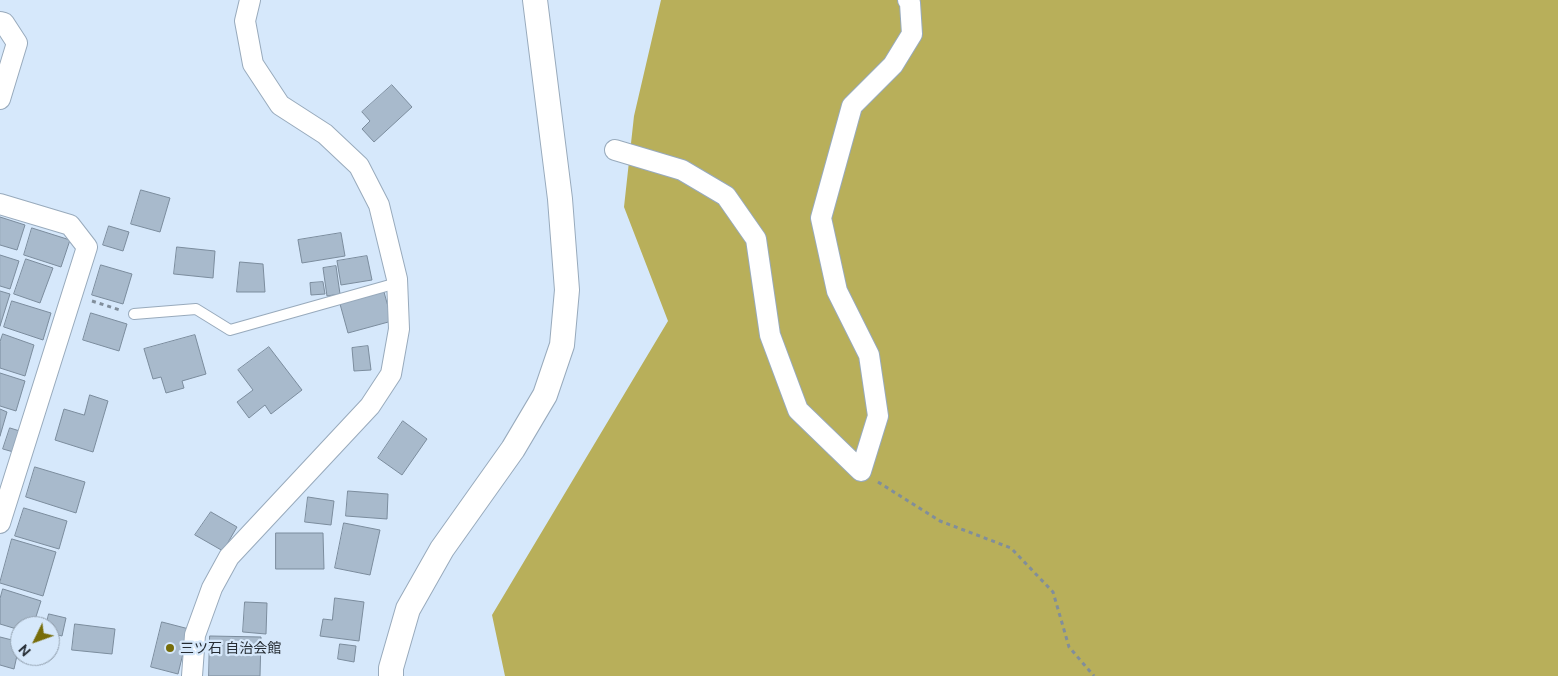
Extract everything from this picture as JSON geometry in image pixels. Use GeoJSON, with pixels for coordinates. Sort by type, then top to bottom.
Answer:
{"type":"FeatureCollection","features":[{"type":"Feature","properties":{"kind":"street"},"geometry":{"type":"LineString","coordinates":[[192,676],[195,635],[212,588],[229,557],[370,406],[391,374],[399,329],[397,283],[379,205],[359,166],[325,134],[280,105],[253,64],[245,21],[250,0]]}},
{"type":"Feature","properties":{"kind":"street"},"geometry":{"type":"LineString","coordinates":[[391,676],[391,668],[408,609],[442,548],[513,449],[545,395],[562,345],[567,290],[560,199],[535,0]]}},
{"type":"Feature","properties":{"kind":"street"},"geometry":{"type":"LineString","coordinates":[[615,150],[682,170],[726,196],[756,239],[770,334],[798,410],[861,471],[878,416],[869,355],[838,291],[821,218],[852,106],[893,65],[912,34],[910,3],[908,0]]}},
{"type":"Feature","properties":{"kind":"street"},"geometry":{"type":"LineString","coordinates":[[0,22],[4,23],[17,43],[0,99]]}},
{"type":"Feature","properties":{"kind":"street"},"geometry":{"type":"LineString","coordinates":[[0,204],[70,225],[87,247],[0,523]]}},
{"type":"Feature","properties":{"kind":"lane"},"geometry":{"type":"LineString","coordinates":[[134,314],[196,309],[230,330],[397,283]]}},
{"type":"Feature","properties":{"kind":"path"},"geometry":{"type":"LineString","coordinates":[[92,301],[134,314]]}},
{"type":"Feature","properties":{"kind":"path"},"geometry":{"type":"LineString","coordinates":[[861,471],[940,521],[1011,548],[1053,592],[1069,648],[1094,676]]}},
{"type":"Feature","properties":{"kind":"shaded area"},"geometry":{"type":"Polygon","coordinates":[[[661,0],[1558,0],[1558,676],[505,676],[492,615],[668,321],[624,207],[634,116],[661,0]]]}},
{"type":"Feature","properties":{"kind":"building"},"geometry":{"type":"Polygon","coordinates":[[[392,85],[412,107],[374,142],[362,129],[370,121],[362,112],[392,85]]]}},
{"type":"Feature","properties":{"kind":"building"},"geometry":{"type":"Polygon","coordinates":[[[141,190],[170,198],[160,232],[131,224],[141,190]]]}},
{"type":"Feature","properties":{"kind":"building"},"geometry":{"type":"Polygon","coordinates":[[[0,217],[25,225],[17,250],[0,245],[0,217]]]}},
{"type":"Feature","properties":{"kind":"building"},"geometry":{"type":"Polygon","coordinates":[[[109,226],[129,232],[123,251],[103,245],[109,226]]]}},
{"type":"Feature","properties":{"kind":"building"},"geometry":{"type":"Polygon","coordinates":[[[32,228],[70,240],[61,267],[24,255],[32,228]]]}},
{"type":"Feature","properties":{"kind":"building"},"geometry":{"type":"Polygon","coordinates":[[[341,233],[345,256],[302,263],[298,240],[341,233]]]}},
{"type":"Feature","properties":{"kind":"building"},"geometry":{"type":"Polygon","coordinates":[[[177,247],[215,251],[213,278],[174,274],[177,247]]]}},
{"type":"Feature","properties":{"kind":"building"},"geometry":{"type":"Polygon","coordinates":[[[0,255],[19,261],[10,289],[0,286],[0,255]]]}},
{"type":"Feature","properties":{"kind":"building"},"geometry":{"type":"Polygon","coordinates":[[[367,256],[372,280],[341,285],[337,261],[367,256]]]}},
{"type":"Feature","properties":{"kind":"building"},"geometry":{"type":"Polygon","coordinates":[[[26,259],[53,268],[40,303],[14,294],[26,259]]]}},
{"type":"Feature","properties":{"kind":"building"},"geometry":{"type":"Polygon","coordinates":[[[240,262],[263,264],[265,292],[237,292],[240,262]]]}},
{"type":"Feature","properties":{"kind":"building"},"geometry":{"type":"Polygon","coordinates":[[[101,265],[132,274],[123,304],[92,295],[101,265]]]}},
{"type":"Feature","properties":{"kind":"building"},"geometry":{"type":"Polygon","coordinates":[[[336,266],[340,294],[327,296],[323,268],[336,266]]]}},
{"type":"Feature","properties":{"kind":"building"},"geometry":{"type":"Polygon","coordinates":[[[323,282],[325,294],[311,295],[310,283],[323,282]]]}},
{"type":"Feature","properties":{"kind":"building"},"geometry":{"type":"Polygon","coordinates":[[[0,291],[10,294],[0,326],[0,291]]]}},
{"type":"Feature","properties":{"kind":"building"},"geometry":{"type":"Polygon","coordinates":[[[384,292],[392,321],[348,333],[340,304],[384,292]]]}},
{"type":"Feature","properties":{"kind":"building"},"geometry":{"type":"Polygon","coordinates":[[[12,301],[51,313],[43,340],[4,327],[12,301]]]}},
{"type":"Feature","properties":{"kind":"building"},"geometry":{"type":"Polygon","coordinates":[[[91,313],[127,324],[119,351],[83,340],[91,313]]]}},
{"type":"Feature","properties":{"kind":"building"},"geometry":{"type":"Polygon","coordinates":[[[3,334],[34,345],[25,376],[0,368],[0,342],[3,334]]]}},
{"type":"Feature","properties":{"kind":"building"},"geometry":{"type":"Polygon","coordinates":[[[195,335],[206,374],[182,381],[184,388],[166,393],[161,377],[153,379],[144,349],[195,335]]]}},
{"type":"Feature","properties":{"kind":"building"},"geometry":{"type":"Polygon","coordinates":[[[368,346],[371,370],[354,371],[352,348],[368,346]]]}},
{"type":"Feature","properties":{"kind":"building"},"geometry":{"type":"Polygon","coordinates":[[[269,347],[302,390],[271,414],[265,405],[249,418],[237,402],[253,390],[238,370],[269,347]]]}},
{"type":"Feature","properties":{"kind":"building"},"geometry":{"type":"Polygon","coordinates":[[[0,373],[25,381],[16,411],[0,406],[0,373]]]}},
{"type":"Feature","properties":{"kind":"building"},"geometry":{"type":"Polygon","coordinates":[[[90,395],[108,401],[93,452],[55,440],[64,409],[84,415],[90,395]]]}},
{"type":"Feature","properties":{"kind":"building"},"geometry":{"type":"Polygon","coordinates":[[[0,409],[7,412],[0,436],[0,409]]]}},
{"type":"Feature","properties":{"kind":"building"},"geometry":{"type":"Polygon","coordinates":[[[403,421],[427,439],[402,475],[378,458],[403,421]]]}},
{"type":"Feature","properties":{"kind":"building"},"geometry":{"type":"Polygon","coordinates":[[[10,428],[23,432],[17,453],[3,449],[10,428]]]}},
{"type":"Feature","properties":{"kind":"building"},"geometry":{"type":"Polygon","coordinates":[[[35,467],[85,482],[76,513],[26,497],[35,467]]]}},
{"type":"Feature","properties":{"kind":"building"},"geometry":{"type":"Polygon","coordinates":[[[348,491],[388,494],[387,519],[346,516],[348,491]]]}},
{"type":"Feature","properties":{"kind":"building"},"geometry":{"type":"Polygon","coordinates":[[[308,497],[334,501],[331,525],[305,522],[308,497]]]}},
{"type":"Feature","properties":{"kind":"building"},"geometry":{"type":"Polygon","coordinates":[[[24,508],[67,521],[59,549],[15,536],[24,508]]]}},
{"type":"Feature","properties":{"kind":"building"},"geometry":{"type":"Polygon","coordinates":[[[211,512],[237,527],[223,551],[195,535],[211,512]]]}},
{"type":"Feature","properties":{"kind":"building"},"geometry":{"type":"Polygon","coordinates":[[[344,523],[380,530],[370,575],[335,568],[344,523]]]}},
{"type":"Feature","properties":{"kind":"building"},"geometry":{"type":"Polygon","coordinates":[[[276,533],[323,533],[324,569],[276,569],[276,533]]]}},
{"type":"Feature","properties":{"kind":"building"},"geometry":{"type":"Polygon","coordinates":[[[12,539],[56,552],[43,596],[0,583],[12,539]]]}},
{"type":"Feature","properties":{"kind":"building"},"geometry":{"type":"Polygon","coordinates":[[[3,589],[41,601],[36,616],[10,616],[10,627],[0,624],[0,599],[3,589]]]}},
{"type":"Feature","properties":{"kind":"building"},"geometry":{"type":"Polygon","coordinates":[[[335,598],[364,602],[359,641],[320,636],[323,619],[332,620],[335,598]]]}},
{"type":"Feature","properties":{"kind":"building"},"geometry":{"type":"Polygon","coordinates":[[[245,602],[267,603],[266,634],[243,632],[245,602]]]}},
{"type":"Feature","properties":{"kind":"building"},"geometry":{"type":"Polygon","coordinates":[[[60,617],[66,618],[62,636],[60,636],[60,617]]]}},
{"type":"Feature","properties":{"kind":"building","name":"三ツ石 自治会館"},"geometry":{"type":"Polygon","coordinates":[[[162,622],[189,629],[178,674],[151,667],[162,622]]]}},
{"type":"Feature","properties":{"kind":"building"},"geometry":{"type":"Polygon","coordinates":[[[75,624],[115,629],[112,654],[72,650],[75,624]]]}},
{"type":"Feature","properties":{"kind":"building"},"geometry":{"type":"Polygon","coordinates":[[[210,636],[261,637],[260,676],[209,676],[210,636]]]}},
{"type":"Feature","properties":{"kind":"building"},"geometry":{"type":"Polygon","coordinates":[[[0,637],[10,640],[10,666],[15,666],[14,669],[0,665],[0,637]]]}},
{"type":"Feature","properties":{"kind":"building"},"geometry":{"type":"Polygon","coordinates":[[[340,644],[356,646],[354,662],[338,659],[340,644]]]}},
{"type":"Feature","properties":{"kind":"place","name":"三ツ石 自治会館"},"geometry":{"type":"Point","coordinates":[170,648]}}]}
